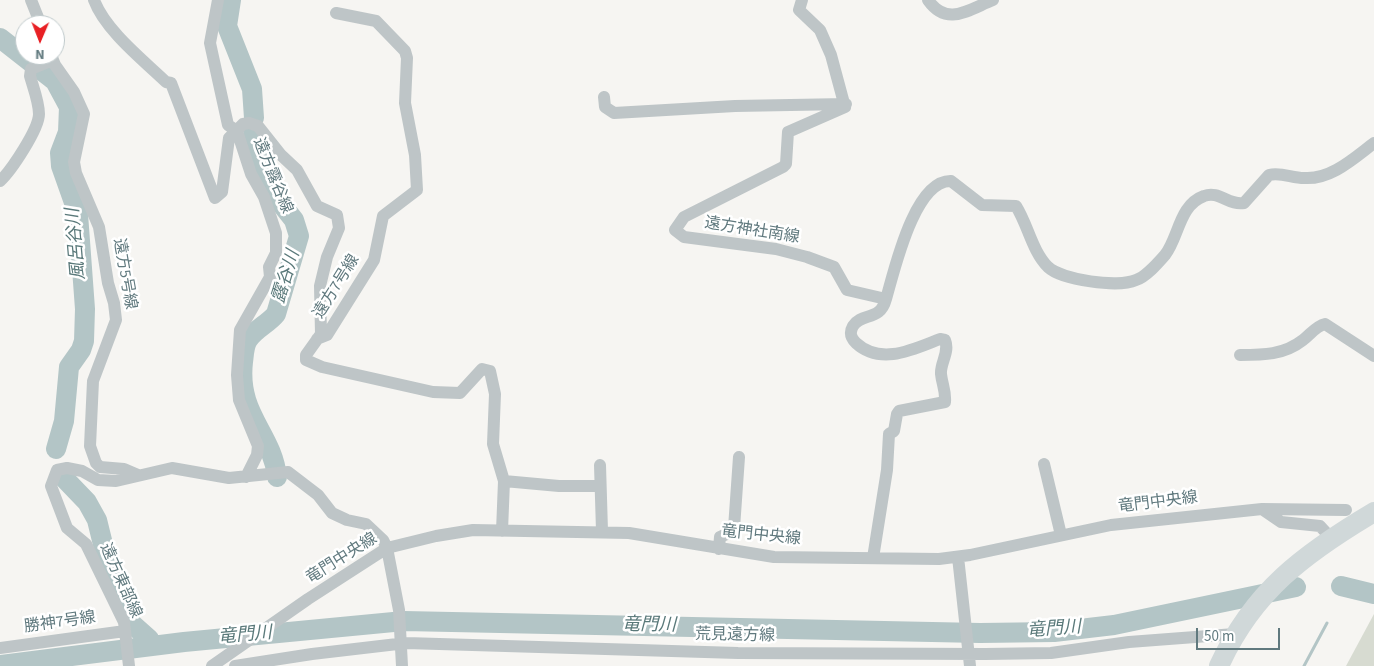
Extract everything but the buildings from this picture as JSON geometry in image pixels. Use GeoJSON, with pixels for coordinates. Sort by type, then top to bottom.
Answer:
{"type":"FeatureCollection","features":[{"type":"Feature","properties":{"kind":"main road"},"geometry":{"type":"LineString","coordinates":[[1219,666],[1239,629],[1258,602],[1286,573],[1312,551],[1374,512]]}},
{"type":"Feature","properties":{"kind":"street"},"geometry":{"type":"LineString","coordinates":[[32,0],[37,15]]}},
{"type":"Feature","properties":{"kind":"street"},"geometry":{"type":"LineString","coordinates":[[94,0],[97,9],[123,40],[166,82],[171,83],[214,198],[222,192],[229,138],[243,124],[258,126],[281,155],[297,170],[317,206],[337,215],[339,222],[320,286],[321,334],[317,339]]}},
{"type":"Feature","properties":{"kind":"street","name":"遠方露谷線"},"geometry":{"type":"LineString","coordinates":[[218,0],[210,44],[228,125],[237,131],[251,174],[264,197],[276,233],[276,253],[269,267],[270,278],[240,330],[237,375],[239,400],[258,446],[257,455],[246,477]]}},
{"type":"Feature","properties":{"kind":"street"},"geometry":{"type":"LineString","coordinates":[[604,97],[605,107],[614,113],[735,106],[846,104],[820,30],[799,10],[802,0]]}},
{"type":"Feature","properties":{"kind":"street"},"geometry":{"type":"LineString","coordinates":[[928,0],[940,14],[950,16],[993,0]]}},
{"type":"Feature","properties":{"kind":"street","name":"遠方7号線"},"geometry":{"type":"LineString","coordinates":[[336,13],[376,21],[405,51],[407,58],[405,103],[415,155],[417,190],[383,216],[374,260],[327,335],[317,339],[306,356],[306,360],[311,363],[433,392],[460,393],[482,369],[486,368],[493,378],[495,394],[493,444],[504,481],[502,531]]}},
{"type":"Feature","properties":{"kind":"street"},"geometry":{"type":"LineString","coordinates":[[0,181],[7,174],[36,126],[39,114],[30,76],[34,67],[38,65]]}},
{"type":"Feature","properties":{"kind":"street","name":"遠方5号線"},"geometry":{"type":"LineString","coordinates":[[57,65],[74,92],[84,114],[74,162],[76,173],[99,227],[116,320],[93,381],[90,446],[93,458],[100,467],[124,469],[138,475]]}},
{"type":"Feature","properties":{"kind":"street","name":"遠方神社南線"},"geometry":{"type":"LineString","coordinates":[[846,104],[845,107],[788,132],[786,164],[783,167],[684,217],[675,230],[684,237],[776,249],[807,257],[834,267],[847,290],[886,299]]}},
{"type":"Feature","properties":{"kind":"street"},"geometry":{"type":"LineString","coordinates":[[873,558],[887,470],[889,434],[894,431],[899,411],[945,402],[946,392],[940,373],[945,359],[945,340],[940,339],[900,354],[887,355],[861,347],[851,336],[851,329],[855,323],[884,309],[904,238],[916,209],[938,184],[945,181],[950,182],[982,205],[1016,206],[1041,258],[1057,273],[1099,283],[1128,284],[1139,279],[1165,255],[1190,206],[1204,196],[1220,196],[1235,204],[1244,203],[1269,175],[1281,174],[1311,179],[1326,175],[1349,162],[1374,144]]}},
{"type":"Feature","properties":{"kind":"street"},"geometry":{"type":"LineString","coordinates":[[1240,355],[1278,353],[1293,347],[1319,325],[1325,324],[1374,356]]}},
{"type":"Feature","properties":{"kind":"street"},"geometry":{"type":"LineString","coordinates":[[718,548],[720,537],[731,532],[734,528],[739,457]]}},
{"type":"Feature","properties":{"kind":"street"},"geometry":{"type":"LineString","coordinates":[[1044,464],[1061,535]]}},
{"type":"Feature","properties":{"kind":"street"},"geometry":{"type":"LineString","coordinates":[[600,465],[602,531]]}},
{"type":"Feature","properties":{"kind":"street","name":"遠方東部線"},"geometry":{"type":"LineString","coordinates":[[125,633],[124,622],[86,544],[67,528],[51,486],[57,470],[66,468],[82,471],[98,480],[131,479],[138,475],[172,468],[229,478],[283,472],[292,475],[318,495],[338,516],[366,524],[383,540],[387,548]]}},
{"type":"Feature","properties":{"kind":"street"},"geometry":{"type":"LineString","coordinates":[[504,481],[559,486],[600,486]]}},
{"type":"Feature","properties":{"kind":"street"},"geometry":{"type":"LineString","coordinates":[[1262,509],[1282,522],[1320,526],[1331,538]]}},
{"type":"Feature","properties":{"kind":"street","name":"竜門中央線"},"geometry":{"type":"LineString","coordinates":[[212,666],[294,608],[387,548],[445,534],[473,530],[602,531],[774,557],[939,559],[958,557],[1111,525],[1262,509],[1346,510]]}},
{"type":"Feature","properties":{"kind":"street"},"geometry":{"type":"LineString","coordinates":[[387,548],[399,610],[402,666]]}},
{"type":"Feature","properties":{"kind":"street"},"geometry":{"type":"LineString","coordinates":[[958,557],[968,657]]}},
{"type":"Feature","properties":{"kind":"street","name":"荒見遠方線"},"geometry":{"type":"LineString","coordinates":[[235,666],[312,654],[401,644],[968,657],[1051,653],[1239,629]]}},
{"type":"Feature","properties":{"kind":"street"},"geometry":{"type":"LineString","coordinates":[[125,633],[129,666]]}},
{"type":"Feature","properties":{"kind":"street","name":"勝神7号線"},"geometry":{"type":"LineString","coordinates":[[0,648],[125,633]]}},
{"type":"Feature","properties":{"kind":"shaded area"},"geometry":{"type":"Polygon","coordinates":[[[1374,614],[1374,666],[1346,666],[1374,614]]]}},
{"type":"Feature","properties":{"kind":"waterway","name":"露谷川"},"geometry":{"type":"LineString","coordinates":[[231,0],[227,26],[252,89],[254,118]]}},
{"type":"Feature","properties":{"kind":"waterway","name":"風呂谷川"},"geometry":{"type":"LineString","coordinates":[[0,38],[55,81],[69,107],[68,132],[60,153],[61,166],[78,214],[85,309],[84,341],[81,350],[69,367],[64,421],[56,449]]}},
{"type":"Feature","properties":{"kind":"waterway","name":"露谷川"},"geometry":{"type":"LineString","coordinates":[[253,130],[258,164],[264,182],[294,220],[299,236],[276,314],[248,340],[243,362],[245,396],[269,448],[277,477]]}},
{"type":"Feature","properties":{"kind":"waterway","name":"風呂谷川"},"geometry":{"type":"LineString","coordinates":[[63,477],[87,502],[97,520],[111,577],[131,623],[149,639],[151,646]]}},
{"type":"Feature","properties":{"kind":"waterway","name":"竜門川"},"geometry":{"type":"LineString","coordinates":[[1341,586],[1374,594]]}},
{"type":"Feature","properties":{"kind":"waterway","name":"竜門川"},"geometry":{"type":"LineString","coordinates":[[0,665],[184,642],[404,621],[980,633],[1054,632],[1114,625],[1296,587]]}},
{"type":"Feature","properties":{"kind":"waterway"},"geometry":{"type":"LineString","coordinates":[[1304,666],[1327,623]]}}]}
